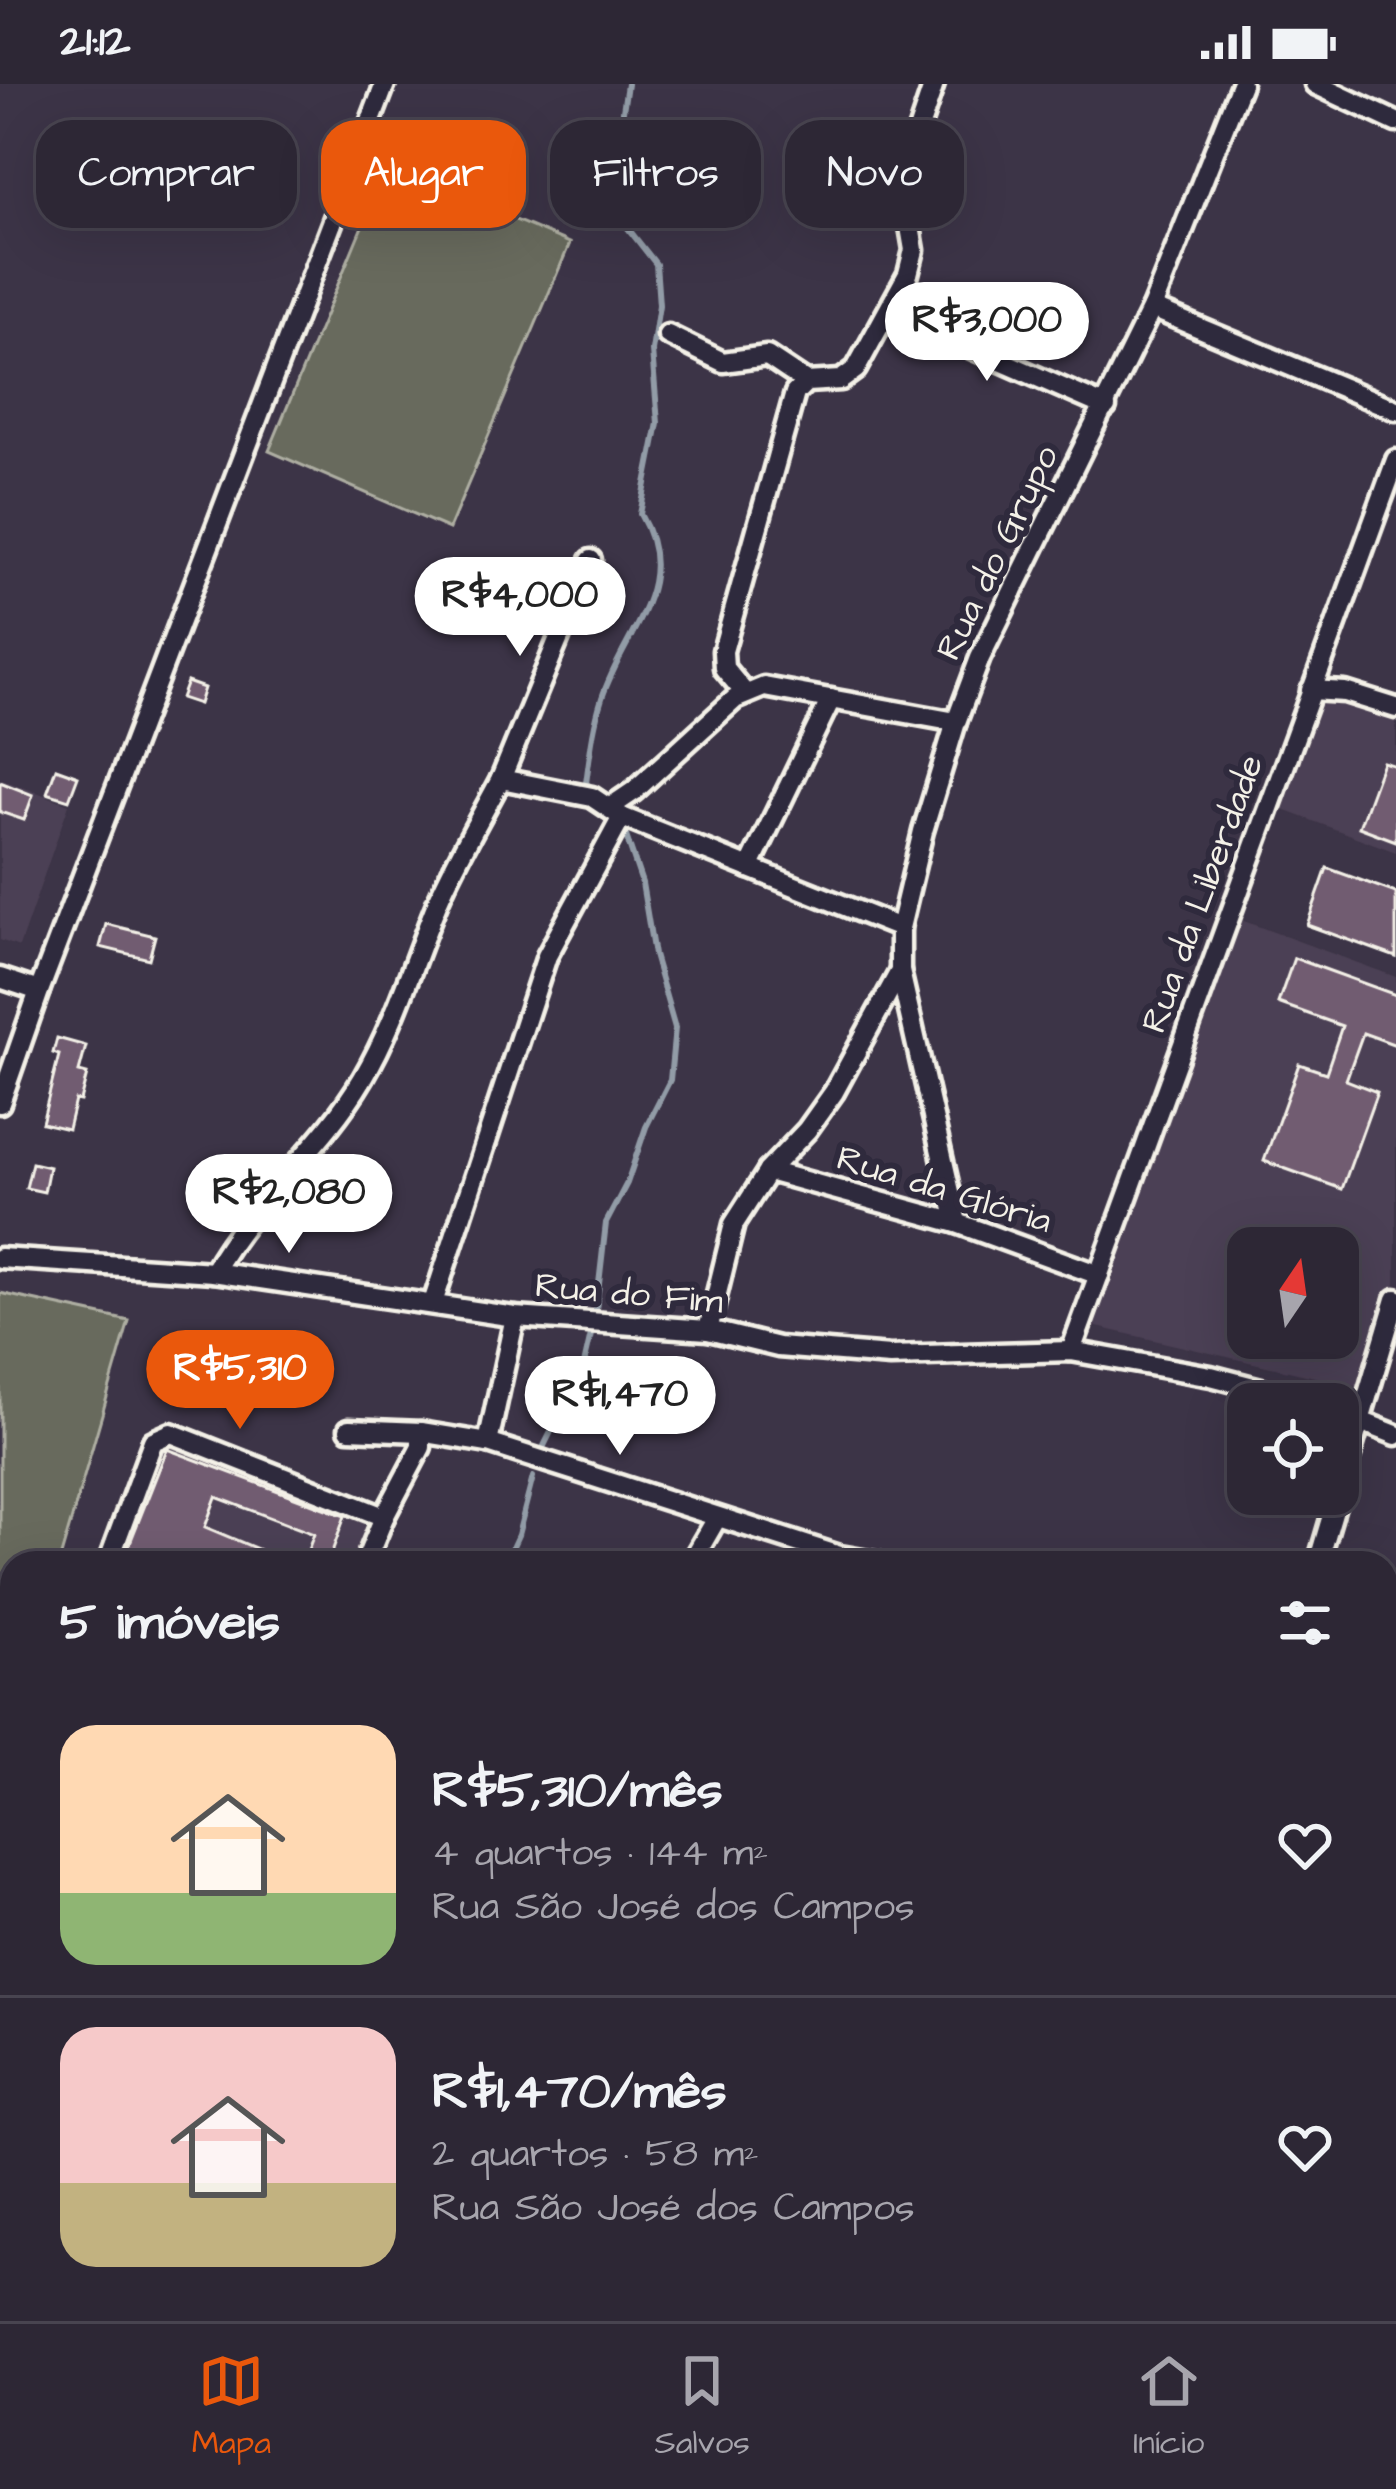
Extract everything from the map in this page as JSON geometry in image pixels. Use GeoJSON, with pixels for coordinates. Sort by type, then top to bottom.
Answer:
{"type":"FeatureCollection","features":[{"type":"Feature","properties":{"kind":"street"},"geometry":{"type":"LineString","coordinates":[[0,1103],[385,84]]}},
{"type":"Feature","properties":{"kind":"street"},"geometry":{"type":"LineString","coordinates":[[668,335],[723,362],[767,356],[806,382],[842,380],[856,369],[908,274],[914,250],[907,209],[908,161],[934,84]]}},
{"type":"Feature","properties":{"kind":"street","name":"Rua do Grupo"},"geometry":{"type":"LineString","coordinates":[[957,1222],[900,970],[900,928],[956,722],[980,658],[1152,308],[1240,84]]}},
{"type":"Feature","properties":{"kind":"street"},"geometry":{"type":"LineString","coordinates":[[1315,84],[1396,122]]}},
{"type":"Feature","properties":{"kind":"street"},"geometry":{"type":"LineString","coordinates":[[1152,308],[1396,410]]}},
{"type":"Feature","properties":{"kind":"street"},"geometry":{"type":"LineString","coordinates":[[890,313],[1106,407]]}},
{"type":"Feature","properties":{"kind":"street"},"geometry":{"type":"LineString","coordinates":[[743,692],[724,668],[723,651],[795,392],[806,382]]}},
{"type":"Feature","properties":{"kind":"street","name":"Rua da Liberdade"},"geometry":{"type":"LineString","coordinates":[[1071,1351],[1396,460]]}},
{"type":"Feature","properties":{"kind":"street"},"geometry":{"type":"LineString","coordinates":[[213,1272],[260,1200],[335,1121],[365,1074],[405,992],[439,899],[501,779],[591,560]]}},
{"type":"Feature","properties":{"kind":"street"},"geometry":{"type":"LineString","coordinates":[[433,1303],[547,956],[619,808],[743,692],[764,687],[956,722]]}},
{"type":"Feature","properties":{"kind":"street"},"geometry":{"type":"LineString","coordinates":[[1311,690],[1345,692],[1396,708]]}},
{"type":"Feature","properties":{"kind":"street"},"geometry":{"type":"LineString","coordinates":[[749,868],[831,699]]}},
{"type":"Feature","properties":{"kind":"street"},"geometry":{"type":"LineString","coordinates":[[501,779],[592,797],[749,868],[900,928]]}},
{"type":"Feature","properties":{"kind":"street"},"geometry":{"type":"LineString","coordinates":[[708,1330],[734,1224],[768,1171],[807,1130],[834,1092],[900,970]]}},
{"type":"Feature","properties":{"kind":"street"},"geometry":{"type":"LineString","coordinates":[[0,978],[39,991]]}},
{"type":"Feature","properties":{"kind":"street","name":"Rua da Glória"},"geometry":{"type":"LineString","coordinates":[[768,1171],[957,1222],[1099,1275]]}},
{"type":"Feature","properties":{"kind":"street","name":"Rua do Fim"},"geometry":{"type":"LineString","coordinates":[[0,1258],[213,1272],[515,1317],[708,1330],[778,1347],[890,1356],[1071,1351],[1237,1383]]}},
{"type":"Feature","properties":{"kind":"street"},"geometry":{"type":"LineString","coordinates":[[1322,1551],[1396,1299]]}},
{"type":"Feature","properties":{"kind":"street"},"geometry":{"type":"LineString","coordinates":[[488,1443],[515,1317]]}},
{"type":"Feature","properties":{"kind":"street"},"geometry":{"type":"LineString","coordinates":[[1361,1421],[1396,1435]]}},
{"type":"Feature","properties":{"kind":"street"},"geometry":{"type":"LineString","coordinates":[[349,1429],[422,1432],[488,1443],[824,1551]]}},
{"type":"Feature","properties":{"kind":"street"},"geometry":{"type":"LineString","coordinates":[[370,1551],[422,1447],[422,1432]]}},
{"type":"Feature","properties":{"kind":"street"},"geometry":{"type":"LineString","coordinates":[[113,1551],[154,1441],[171,1433],[384,1517]]}},
{"type":"Feature","properties":{"kind":"street"},"geometry":{"type":"LineString","coordinates":[[698,1551],[717,1518]]}},
{"type":"Feature","properties":{"kind":"shaded area"},"geometry":{"type":"Polygon","coordinates":[[[1324,696],[1396,718],[1396,852],[1281,809],[1324,696]]]}},
{"type":"Feature","properties":{"kind":"shaded area"},"geometry":{"type":"Polygon","coordinates":[[[0,779],[69,804],[19,947],[0,940],[0,779]]]}},
{"type":"Feature","properties":{"kind":"shaded area"},"geometry":{"type":"Polygon","coordinates":[[[1241,920],[1396,977],[1396,1290],[1362,1388],[1359,1383],[1236,1359],[1359,1359],[1359,1227],[1227,1227],[1227,1357],[1093,1326],[1241,920]]]}},
{"type":"Feature","properties":{"kind":"shaded area"},"geometry":{"type":"Polygon","coordinates":[[[168,1439],[358,1513],[365,1527],[356,1551],[116,1551],[156,1443],[168,1439]]]}},
{"type":"Feature","properties":{"kind":"green space"},"geometry":{"type":"Polygon","coordinates":[[[526,224],[570,243],[449,529],[269,451],[361,228],[526,224]]]}},
{"type":"Feature","properties":{"kind":"green space"},"geometry":{"type":"Polygon","coordinates":[[[0,1293],[129,1321],[62,1551],[0,1551],[0,1293]]]}},
{"type":"Feature","properties":{"kind":"building"},"geometry":{"type":"Polygon","coordinates":[[[187,682],[204,688],[199,704],[181,698],[187,682]]]}},
{"type":"Feature","properties":{"kind":"building"},"geometry":{"type":"Polygon","coordinates":[[[1383,762],[1396,766],[1396,841],[1359,827],[1383,762]]]}},
{"type":"Feature","properties":{"kind":"building"},"geometry":{"type":"Polygon","coordinates":[[[56,768],[78,776],[69,800],[47,793],[56,768]]]}},
{"type":"Feature","properties":{"kind":"building"},"geometry":{"type":"Polygon","coordinates":[[[0,782],[33,795],[24,820],[0,812],[0,782]]]}},
{"type":"Feature","properties":{"kind":"building"},"geometry":{"type":"Polygon","coordinates":[[[1327,868],[1396,893],[1396,957],[1307,925],[1327,868]]]}},
{"type":"Feature","properties":{"kind":"building"},"geometry":{"type":"Polygon","coordinates":[[[106,924],[155,936],[149,959],[100,947],[106,924]]]}},
{"type":"Feature","properties":{"kind":"building"},"geometry":{"type":"Polygon","coordinates":[[[1294,958],[1396,995],[1396,1045],[1363,1033],[1346,1080],[1377,1092],[1342,1189],[1264,1161],[1299,1064],[1326,1073],[1342,1026],[1278,1003],[1294,958]]]}},
{"type":"Feature","properties":{"kind":"building"},"geometry":{"type":"Polygon","coordinates":[[[57,1038],[86,1046],[79,1072],[87,1074],[68,1129],[42,1123],[59,1055],[53,1053],[57,1038]]]}},
{"type":"Feature","properties":{"kind":"building"},"geometry":{"type":"Polygon","coordinates":[[[32,1163],[49,1167],[44,1192],[26,1188],[32,1163]]]}},
{"type":"Feature","properties":{"kind":"building"},"geometry":{"type":"Polygon","coordinates":[[[167,1449],[345,1516],[332,1551],[308,1551],[314,1534],[216,1497],[205,1527],[262,1551],[127,1551],[167,1449]]]}},
{"type":"Feature","properties":{"kind":"waterway"},"geometry":{"type":"LineString","coordinates":[[595,791],[586,783],[599,709],[645,608],[655,564],[640,514],[658,423],[652,351],[659,305],[656,264],[616,213],[613,178],[627,84]]}},
{"type":"Feature","properties":{"kind":"waterway"},"geometry":{"type":"LineString","coordinates":[[596,1310],[606,1223],[670,1080],[675,1028],[654,955],[642,883],[624,830]]}},
{"type":"Feature","properties":{"kind":"waterway"},"geometry":{"type":"LineString","coordinates":[[543,1448],[584,1365],[592,1330]]}},
{"type":"Feature","properties":{"kind":"waterway"},"geometry":{"type":"LineString","coordinates":[[511,1551],[533,1477]]}}]}
